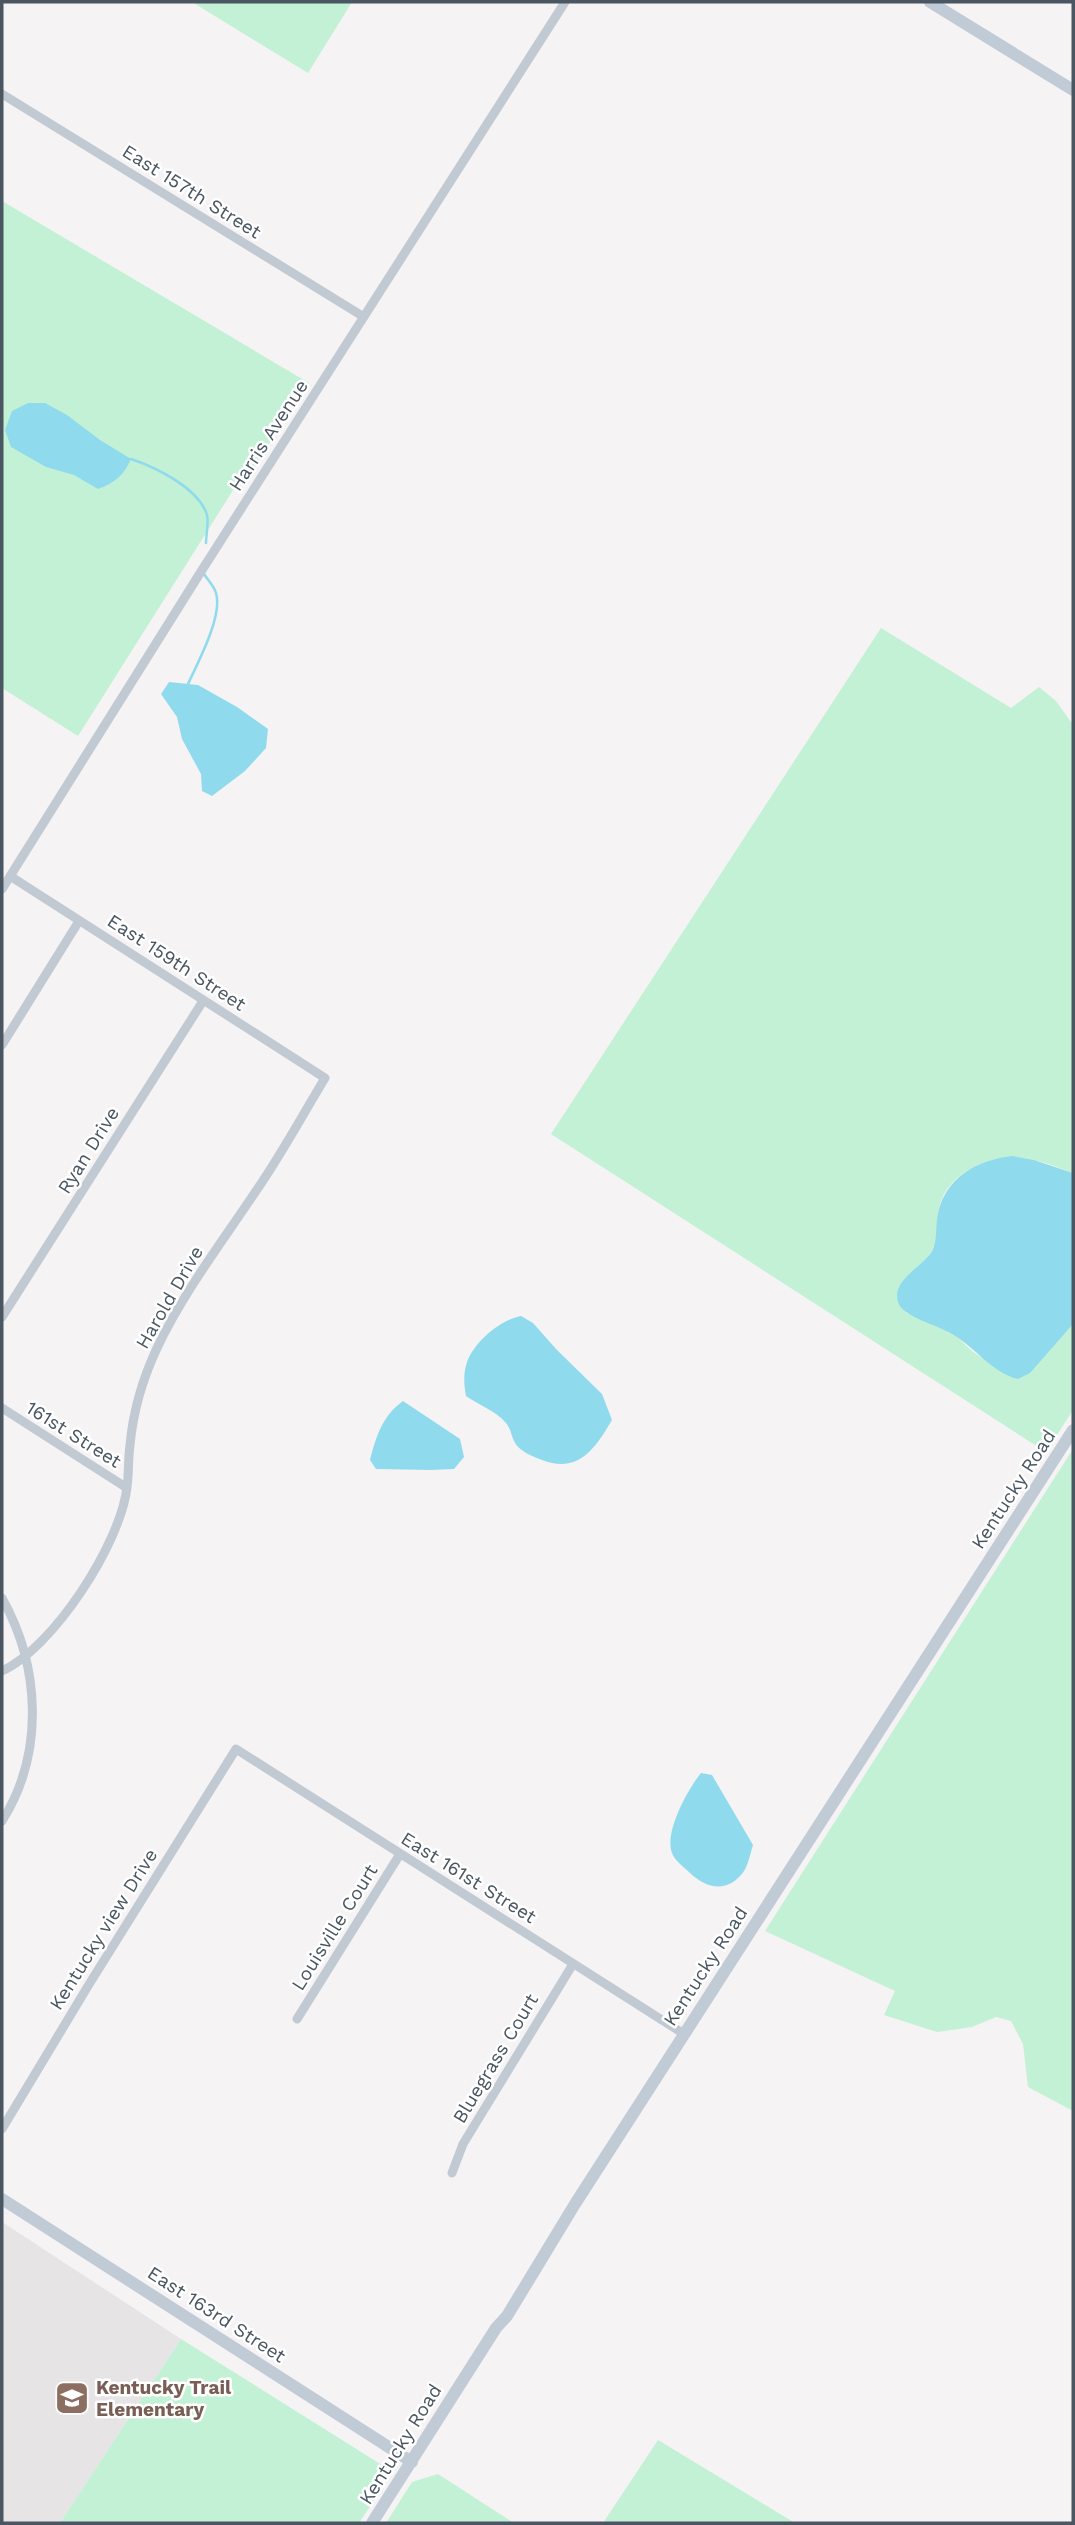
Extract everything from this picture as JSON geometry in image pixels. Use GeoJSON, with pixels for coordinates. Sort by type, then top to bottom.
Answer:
{"type":"FeatureCollection","features":[{"type":"Feature","properties":{"kind":"street","name":"Harris Avenue"},"geometry":{"type":"LineString","coordinates":[[2,889],[565,2]]}},
{"type":"Feature","properties":{"kind":"street"},"geometry":{"type":"LineString","coordinates":[[930,2],[1073,90]]}},
{"type":"Feature","properties":{"kind":"street","name":"East 157th Street"},"geometry":{"type":"LineString","coordinates":[[2,94],[365,317]]}},
{"type":"Feature","properties":{"kind":"street","name":"East 159th Street"},"geometry":{"type":"LineString","coordinates":[[9,876],[325,1078]]}},
{"type":"Feature","properties":{"kind":"street"},"geometry":{"type":"LineString","coordinates":[[2,1045],[79,921]]}},
{"type":"Feature","properties":{"kind":"street","name":"Ryan Drive"},"geometry":{"type":"LineString","coordinates":[[2,1317],[203,1000]]}},
{"type":"Feature","properties":{"kind":"street","name":"Harold Drive"},"geometry":{"type":"LineString","coordinates":[[2,1671],[26,1656],[54,1626],[87,1582],[114,1530],[127,1488],[133,1422],[139,1395],[157,1349],[170,1324],[325,1078]]}},
{"type":"Feature","properties":{"kind":"street","name":"161st Street"},"geometry":{"type":"LineString","coordinates":[[2,1408],[127,1488]]}},
{"type":"Feature","properties":{"kind":"street","name":"Kentucky Road"},"geometry":{"type":"LineString","coordinates":[[372,2523],[1073,1430]]}},
{"type":"Feature","properties":{"kind":"street"},"geometry":{"type":"LineString","coordinates":[[2,1598],[19,1633],[32,1692],[31,1742],[18,1790],[2,1821]]}},
{"type":"Feature","properties":{"kind":"street","name":"East 161st Street"},"geometry":{"type":"LineString","coordinates":[[236,1749],[684,2034]]}},
{"type":"Feature","properties":{"kind":"street","name":"Kentucky view Drive"},"geometry":{"type":"LineString","coordinates":[[2,2129],[236,1749]]}},
{"type":"Feature","properties":{"kind":"street","name":"Louisville Court"},"geometry":{"type":"LineString","coordinates":[[297,2019],[400,1854]]}},
{"type":"Feature","properties":{"kind":"street","name":"Bluegrass Court"},"geometry":{"type":"LineString","coordinates":[[452,2173],[463,2144],[573,1964]]}},
{"type":"Feature","properties":{"kind":"street","name":"East 163rd Street"},"geometry":{"type":"LineString","coordinates":[[2,2199],[412,2462]]}},
{"type":"Feature","properties":{"kind":"shaded area","name":"Kentucky Trail Elementary"},"geometry":{"type":"Polygon","coordinates":[[[2,2222],[181,2339],[60,2523],[2,2523],[2,2222]]]}},
{"type":"Feature","properties":{"kind":"green space"},"geometry":{"type":"Polygon","coordinates":[[[192,2],[352,2],[308,73],[192,2]]]}},
{"type":"Feature","properties":{"kind":"green space"},"geometry":{"type":"Polygon","coordinates":[[[2,201],[309,383],[252,470],[247,468],[78,736],[2,688],[2,201]]]}},
{"type":"Feature","properties":{"kind":"green space"},"geometry":{"type":"Polygon","coordinates":[[[881,628],[1011,708],[1039,687],[1056,701],[1073,725],[1073,1173],[1034,1160],[1009,1158],[983,1163],[964,1173],[952,1183],[943,1196],[936,1239],[931,1251],[903,1281],[906,1313],[955,1335],[972,1351],[1010,1377],[1057,1341],[1073,1324],[1073,1410],[1046,1452],[551,1134],[881,628]]]}},
{"type":"Feature","properties":{"kind":"green space"},"geometry":{"type":"Polygon","coordinates":[[[1073,1449],[1073,2111],[1028,2087],[1023,2044],[1011,2021],[996,2017],[972,2027],[937,2032],[884,2015],[895,1991],[765,1931],[1073,1449]]]}},
{"type":"Feature","properties":{"kind":"green space"},"geometry":{"type":"Polygon","coordinates":[[[181,2339],[393,2472],[359,2523],[60,2523],[181,2339]]]}},
{"type":"Feature","properties":{"kind":"green space"},"geometry":{"type":"Polygon","coordinates":[[[658,2440],[795,2523],[603,2523],[658,2440]]]}},
{"type":"Feature","properties":{"kind":"green space"},"geometry":{"type":"Polygon","coordinates":[[[438,2474],[514,2523],[386,2523],[412,2482],[438,2474]]]}},
{"type":"Feature","properties":{"kind":"water"},"geometry":{"type":"Polygon","coordinates":[[[28,403],[45,403],[131,459],[125,470],[114,481],[98,489],[74,475],[46,467],[11,447],[5,430],[12,411],[28,403]]]}},
{"type":"Feature","properties":{"kind":"water"},"geometry":{"type":"Polygon","coordinates":[[[169,682],[198,685],[237,707],[268,729],[266,748],[245,771],[212,796],[202,791],[201,774],[182,739],[177,717],[161,694],[169,682]]]}},
{"type":"Feature","properties":{"kind":"water"},"geometry":{"type":"Polygon","coordinates":[[[1012,1156],[1073,1173],[1073,1324],[1030,1373],[1018,1379],[992,1366],[952,1334],[906,1312],[898,1302],[897,1294],[903,1280],[932,1251],[942,1201],[956,1180],[975,1166],[1012,1156]]]}},
{"type":"Feature","properties":{"kind":"water"},"geometry":{"type":"Polygon","coordinates":[[[521,1316],[533,1323],[602,1394],[612,1420],[592,1449],[575,1461],[555,1463],[520,1449],[502,1419],[466,1396],[464,1379],[471,1354],[482,1339],[497,1327],[521,1316]]]}},
{"type":"Feature","properties":{"kind":"water"},"geometry":{"type":"Polygon","coordinates":[[[403,1401],[460,1439],[464,1457],[454,1469],[376,1469],[370,1460],[378,1435],[390,1413],[403,1401]]]}},
{"type":"Feature","properties":{"kind":"water"},"geometry":{"type":"Polygon","coordinates":[[[701,1773],[712,1775],[753,1845],[743,1872],[735,1881],[722,1886],[709,1885],[696,1878],[677,1861],[670,1844],[674,1823],[684,1800],[701,1773]]]}},
{"type":"Feature","properties":{"kind":"waterway"},"geometry":{"type":"LineString","coordinates":[[131,459],[163,473],[195,496],[207,515],[206,543]]}},
{"type":"Feature","properties":{"kind":"waterway"},"geometry":{"type":"LineString","coordinates":[[188,684],[216,614],[216,593],[204,574]]}},
{"type":"Feature","properties":{"kind":"place","name":"Kentucky Trail Elementary"},"geometry":{"type":"Point","coordinates":[72,2398]}}]}
